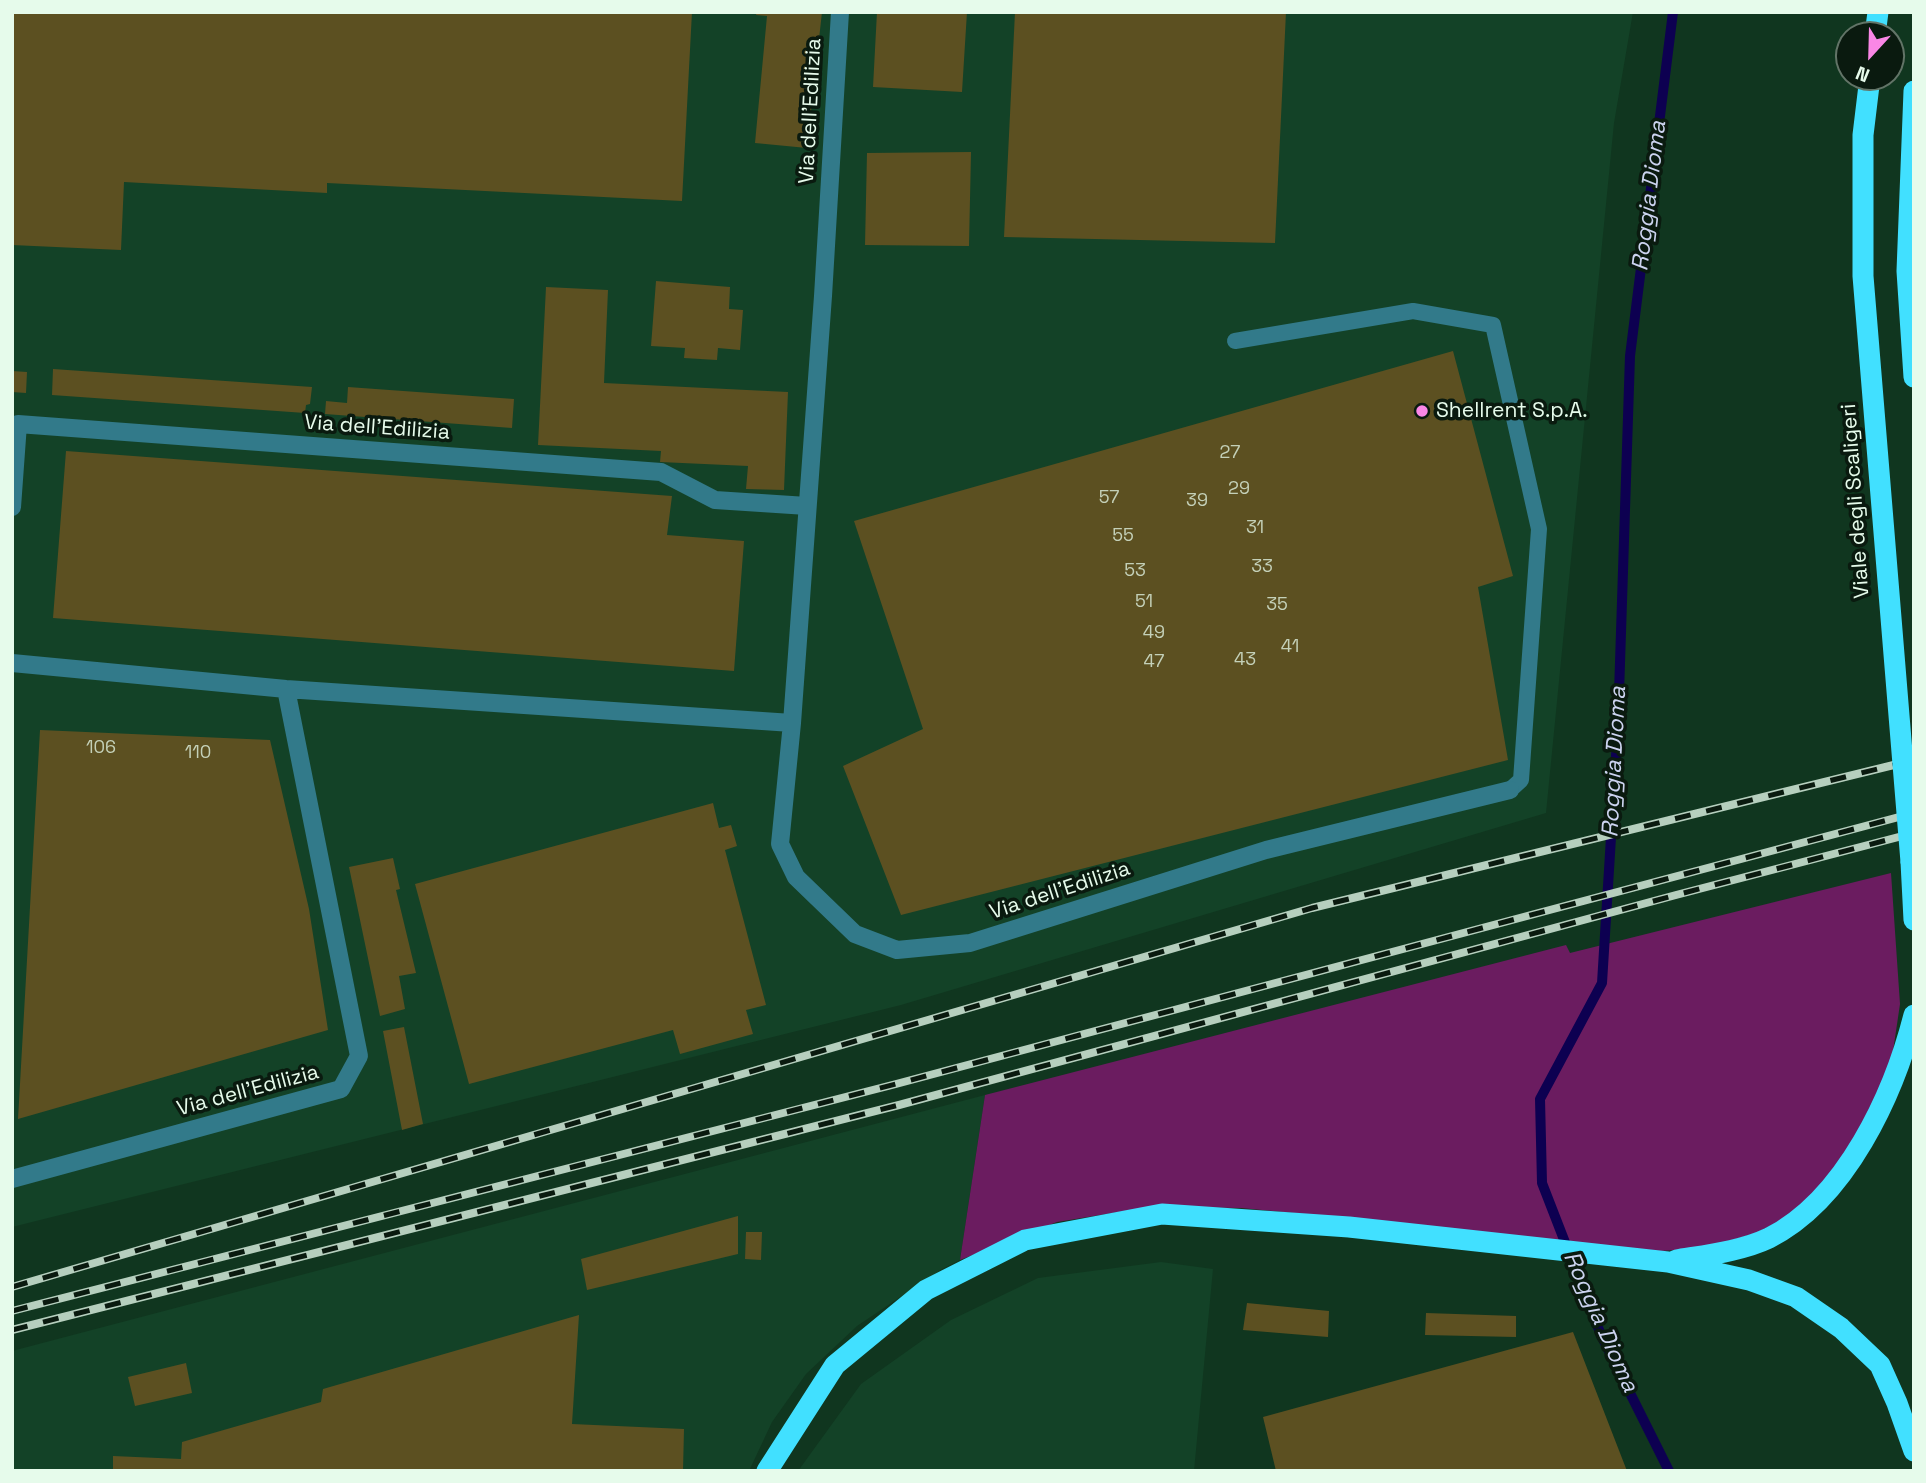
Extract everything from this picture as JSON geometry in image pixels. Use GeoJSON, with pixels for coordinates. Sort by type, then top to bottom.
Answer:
{"type":"FeatureCollection","features":[{"type":"Feature","properties":{"kind":"highway","name":"Viale degli Scaligeri"},"geometry":{"type":"LineString","coordinates":[[1868,91],[1863,135],[1863,276],[1914,920]]}},
{"type":"Feature","properties":{"kind":"highway"},"geometry":{"type":"LineString","coordinates":[[1914,91],[1907,271],[1914,377]]}},
{"type":"Feature","properties":{"kind":"highway"},"geometry":{"type":"LineString","coordinates":[[1668,1262],[1769,1238],[1814,1207],[1844,1171],[1884,1101],[1904,1055],[1914,1015]]}},
{"type":"Feature","properties":{"kind":"highway"},"geometry":{"type":"LineString","coordinates":[[767,1471],[835,1365],[926,1290],[1024,1240],[1162,1214],[1349,1227],[1668,1262],[1749,1280],[1796,1297],[1841,1328],[1880,1365],[1914,1451]]}},
{"type":"Feature","properties":{"kind":"street","name":"Via dell'Edilizia"},"geometry":{"type":"LineString","coordinates":[[840,12],[792,723],[780,844],[796,877],[855,934],[897,950],[971,943],[1266,850],[1510,790]]}},
{"type":"Feature","properties":{"kind":"street","name":"Via dell'Edilizia"},"geometry":{"type":"LineString","coordinates":[[12,507],[18,424],[661,471],[715,500],[807,506]]}},
{"type":"Feature","properties":{"kind":"street"},"geometry":{"type":"LineString","coordinates":[[12,663],[286,689],[792,723]]}},
{"type":"Feature","properties":{"kind":"street","name":"Via dell'Edilizia"},"geometry":{"type":"LineString","coordinates":[[12,1180],[341,1089],[359,1056],[286,689]]}},
{"type":"Feature","properties":{"kind":"lane"},"geometry":{"type":"LineString","coordinates":[[1235,341],[1413,311],[1493,326],[1539,529],[1521,780],[1510,790]]}},
{"type":"Feature","properties":{"kind":"shaded area"},"geometry":{"type":"Polygon","coordinates":[[[12,12],[1633,12],[1614,123],[1546,813],[901,1005],[12,1227],[12,12]]]}},
{"type":"Feature","properties":{"kind":"shaded area"},"geometry":{"type":"Polygon","coordinates":[[[1891,873],[1900,1004],[1892,1058],[1857,1149],[1791,1215],[1756,1233],[1704,1248],[1647,1252],[1410,1224],[1241,1208],[1150,1207],[1057,1222],[960,1260],[985,1095],[1566,945],[1570,953],[1891,873]]]}},
{"type":"Feature","properties":{"kind":"shaded area"},"geometry":{"type":"Polygon","coordinates":[[[985,1095],[960,1260],[942,1269],[857,1326],[806,1374],[772,1422],[749,1471],[12,1471],[12,1351],[985,1095]]]}},
{"type":"Feature","properties":{"kind":"shaded area"},"geometry":{"type":"Polygon","coordinates":[[[1161,1262],[1213,1269],[1194,1471],[798,1471],[861,1384],[951,1320],[1038,1278],[1161,1262]]]}},
{"type":"Feature","properties":{"kind":"building"},"geometry":{"type":"Polygon","coordinates":[[[12,12],[692,12],[682,201],[327,183],[327,193],[124,182],[121,250],[12,245],[12,12]]]}},
{"type":"Feature","properties":{"kind":"building"},"geometry":{"type":"Polygon","coordinates":[[[757,12],[822,12],[807,148],[755,143],[767,16],[756,15],[757,12]]]}},
{"type":"Feature","properties":{"kind":"building"},"geometry":{"type":"Polygon","coordinates":[[[877,12],[967,12],[962,92],[873,87],[877,12]]]}},
{"type":"Feature","properties":{"kind":"building"},"geometry":{"type":"Polygon","coordinates":[[[1015,12],[1286,12],[1275,243],[1004,237],[1015,12]]]}},
{"type":"Feature","properties":{"kind":"building"},"geometry":{"type":"Polygon","coordinates":[[[971,152],[969,246],[865,245],[867,153],[971,152]]]}},
{"type":"Feature","properties":{"kind":"building"},"geometry":{"type":"Polygon","coordinates":[[[656,281],[730,287],[729,309],[743,310],[740,350],[718,348],[717,360],[684,358],[685,348],[651,346],[656,281]]]}},
{"type":"Feature","properties":{"kind":"building"},"geometry":{"type":"Polygon","coordinates":[[[546,287],[608,290],[604,383],[788,392],[784,490],[746,489],[748,466],[660,462],[661,451],[538,445],[546,287]]]}},
{"type":"Feature","properties":{"kind":"building"},"geometry":{"type":"Polygon","coordinates":[[[1453,351],[1513,576],[1478,587],[1508,760],[901,915],[843,766],[923,729],[854,521],[1453,351]]]}},
{"type":"Feature","properties":{"kind":"building"},"geometry":{"type":"Polygon","coordinates":[[[53,369],[312,387],[310,404],[306,405],[305,413],[52,395],[53,369]]]}},
{"type":"Feature","properties":{"kind":"building"},"geometry":{"type":"Polygon","coordinates":[[[12,371],[27,372],[26,393],[12,392],[12,371]]]}},
{"type":"Feature","properties":{"kind":"building"},"geometry":{"type":"Polygon","coordinates":[[[348,387],[514,399],[512,428],[325,414],[326,401],[347,403],[348,387]]]}},
{"type":"Feature","properties":{"kind":"building"},"geometry":{"type":"Polygon","coordinates":[[[66,451],[672,496],[667,535],[744,541],[734,671],[53,618],[66,451]]]}},
{"type":"Feature","properties":{"kind":"building"},"geometry":{"type":"Polygon","coordinates":[[[40,730],[270,740],[309,909],[328,1030],[18,1119],[40,730]]]}},
{"type":"Feature","properties":{"kind":"building"},"geometry":{"type":"Polygon","coordinates":[[[713,803],[719,828],[731,825],[737,846],[725,850],[766,1005],[746,1010],[753,1034],[680,1054],[673,1030],[469,1084],[415,884],[713,803]]]}},
{"type":"Feature","properties":{"kind":"building"},"geometry":{"type":"Polygon","coordinates":[[[393,858],[400,889],[396,890],[416,973],[399,976],[405,1009],[380,1016],[349,867],[393,858]]]}},
{"type":"Feature","properties":{"kind":"building"},"geometry":{"type":"Polygon","coordinates":[[[404,1027],[423,1124],[402,1130],[383,1031],[404,1027]]]}},
{"type":"Feature","properties":{"kind":"building"},"geometry":{"type":"Polygon","coordinates":[[[738,1216],[738,1254],[587,1290],[581,1259],[738,1216]]]}},
{"type":"Feature","properties":{"kind":"building"},"geometry":{"type":"Polygon","coordinates":[[[746,1232],[762,1232],[761,1260],[745,1259],[746,1232]]]}},
{"type":"Feature","properties":{"kind":"building"},"geometry":{"type":"Polygon","coordinates":[[[1247,1303],[1329,1311],[1328,1337],[1243,1330],[1247,1303]]]}},
{"type":"Feature","properties":{"kind":"building"},"geometry":{"type":"Polygon","coordinates":[[[1426,1313],[1516,1316],[1516,1337],[1425,1335],[1426,1313]]]}},
{"type":"Feature","properties":{"kind":"building"},"geometry":{"type":"Polygon","coordinates":[[[579,1315],[572,1424],[684,1429],[683,1471],[113,1471],[113,1456],[181,1459],[182,1442],[321,1402],[323,1389],[579,1315]]]}},
{"type":"Feature","properties":{"kind":"building"},"geometry":{"type":"Polygon","coordinates":[[[1573,1332],[1627,1471],[1276,1471],[1263,1417],[1573,1332]]]}},
{"type":"Feature","properties":{"kind":"building"},"geometry":{"type":"Polygon","coordinates":[[[186,1363],[192,1393],[135,1406],[128,1377],[186,1363]]]}},
{"type":"Feature","properties":{"kind":"waterway","name":"Roggia Dioma"},"geometry":{"type":"LineString","coordinates":[[1669,1471],[1601,1335],[1542,1183],[1540,1099],[1602,983],[1618,724],[1630,356],[1673,12]]}},
{"type":"Feature","properties":{"kind":"railway"},"geometry":{"type":"LineString","coordinates":[[12,1287],[1312,908],[1914,760]]}},
{"type":"Feature","properties":{"kind":"railway"},"geometry":{"type":"LineString","coordinates":[[12,1311],[896,1084],[1914,813]]}},
{"type":"Feature","properties":{"kind":"railway"},"geometry":{"type":"LineString","coordinates":[[12,1330],[899,1105],[1914,833]]}},
{"type":"Feature","properties":{"kind":"place","name":"Shellrent S.p.A."},"geometry":{"type":"Point","coordinates":[1422,411]}}]}
